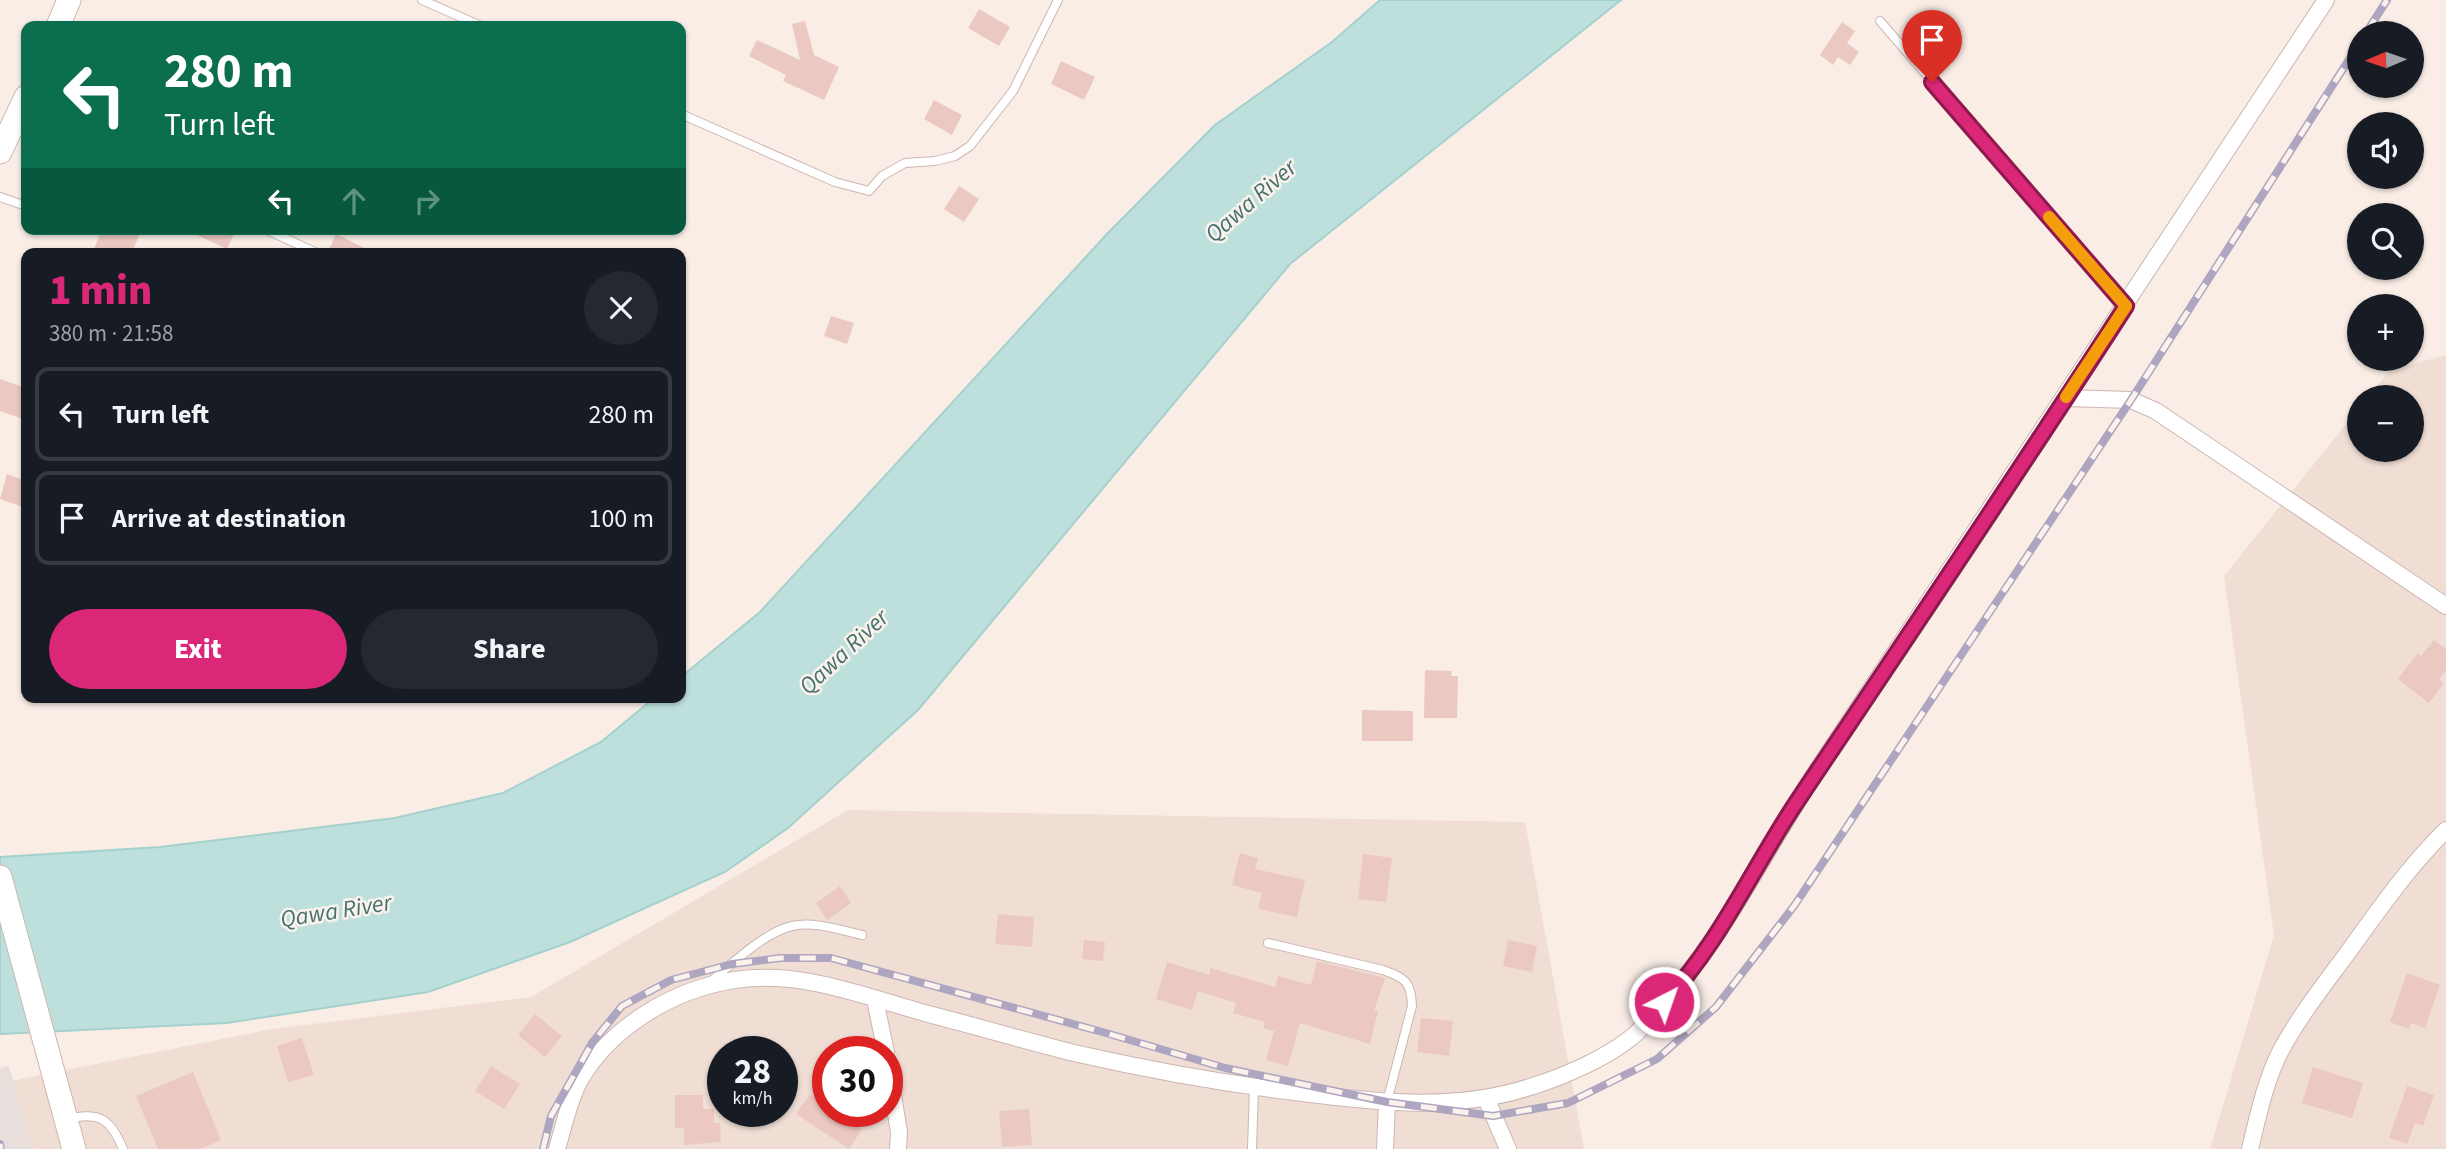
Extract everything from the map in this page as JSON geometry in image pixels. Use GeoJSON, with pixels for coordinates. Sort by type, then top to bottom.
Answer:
{"type":"FeatureCollection","features":[{"type":"Feature","properties":{"kind":"main road"},"geometry":{"type":"LineString","coordinates":[[60,21],[69,0]]}},
{"type":"Feature","properties":{"kind":"main road"},"geometry":{"type":"LineString","coordinates":[[0,152],[21,115]]}},
{"type":"Feature","properties":{"kind":"main road"},"geometry":{"type":"LineString","coordinates":[[0,877],[74,1149]]}},
{"type":"Feature","properties":{"kind":"street"},"geometry":{"type":"LineString","coordinates":[[557,1149],[577,1085],[598,1053],[621,1031],[674,998],[732,980],[787,978],[821,982],[875,1000],[1068,1051],[1254,1087],[1387,1102],[1437,1103],[1486,1098],[1534,1086],[1583,1066],[1632,1037],[1680,985],[1720,929],[1790,811],[2066,398],[2326,0]]}},
{"type":"Feature","properties":{"kind":"street"},"geometry":{"type":"LineString","coordinates":[[2066,398],[2132,400],[2156,411],[2446,606]]}},
{"type":"Feature","properties":{"kind":"street"},"geometry":{"type":"LineString","coordinates":[[2250,1149],[2269,1079],[2295,1028],[2397,884],[2422,853],[2446,830]]}},
{"type":"Feature","properties":{"kind":"street"},"geometry":{"type":"LineString","coordinates":[[875,1000],[883,1036]]}},
{"type":"Feature","properties":{"kind":"street"},"geometry":{"type":"LineString","coordinates":[[1486,1098],[1508,1149]]}},
{"type":"Feature","properties":{"kind":"street"},"geometry":{"type":"LineString","coordinates":[[1385,1149],[1387,1102]]}},
{"type":"Feature","properties":{"kind":"street"},"geometry":{"type":"LineString","coordinates":[[898,1127],[898,1149]]}},
{"type":"Feature","properties":{"kind":"lane"},"geometry":{"type":"LineString","coordinates":[[422,0],[470,21]]}},
{"type":"Feature","properties":{"kind":"lane"},"geometry":{"type":"LineString","coordinates":[[686,116],[835,182],[869,191],[882,176],[905,163],[935,161],[955,156],[970,146],[1013,91],[1058,0]]}},
{"type":"Feature","properties":{"kind":"lane"},"geometry":{"type":"LineString","coordinates":[[1880,21],[2126,306]]}},
{"type":"Feature","properties":{"kind":"lane"},"geometry":{"type":"LineString","coordinates":[[0,197],[21,204]]}},
{"type":"Feature","properties":{"kind":"lane"},"geometry":{"type":"LineString","coordinates":[[278,235],[306,248]]}},
{"type":"Feature","properties":{"kind":"lane"},"geometry":{"type":"LineString","coordinates":[[703,987],[766,938],[792,926],[817,925],[862,935]]}},
{"type":"Feature","properties":{"kind":"lane"},"geometry":{"type":"LineString","coordinates":[[1268,943],[1383,970],[1408,983],[1412,1006],[1387,1102]]}},
{"type":"Feature","properties":{"kind":"lane"},"geometry":{"type":"LineString","coordinates":[[1252,1149],[1254,1087]]}},
{"type":"Feature","properties":{"kind":"lane"},"geometry":{"type":"LineString","coordinates":[[65,1120],[84,1115],[103,1119],[117,1132],[123,1149]]}},
{"type":"Feature","properties":{"kind":"shaded area"},"geometry":{"type":"Polygon","coordinates":[[[2446,355],[2446,1149],[2210,1149],[2274,935],[2224,576],[2347,423],[2347,462],[2424,462],[2424,385],[2378,385],[2389,371],[2424,371],[2424,361],[2446,355]]]}},
{"type":"Feature","properties":{"kind":"shaded area"},"geometry":{"type":"Polygon","coordinates":[[[848,810],[1525,822],[1584,1149],[33,1149],[1,1083],[272,1029],[531,997],[848,810]]]}},
{"type":"Feature","properties":{"kind":"shaded area"},"geometry":{"type":"Polygon","coordinates":[[[9,1066],[32,1149],[0,1149],[0,1068],[9,1066]]]}},
{"type":"Feature","properties":{"kind":"water","name":"Qawa River"},"geometry":{"type":"Polygon","coordinates":[[[1380,0],[1621,0],[1290,264],[918,710],[788,828],[725,872],[570,942],[428,992],[227,1023],[0,1034],[0,857],[160,847],[395,818],[503,793],[601,742],[648,703],[686,703],[686,673],[760,612],[1106,235],[1215,125],[1332,42],[1380,0]]]}},
{"type":"Feature","properties":{"kind":"building"},"geometry":{"type":"Polygon","coordinates":[[[979,9],[1010,27],[999,46],[968,28],[979,9]]]}},
{"type":"Feature","properties":{"kind":"building"},"geometry":{"type":"Polygon","coordinates":[[[805,21],[814,55],[839,67],[824,100],[783,81],[786,75],[749,56],[757,40],[800,60],[792,24],[805,21]]]}},
{"type":"Feature","properties":{"kind":"building"},"geometry":{"type":"Polygon","coordinates":[[[1842,22],[1855,31],[1847,43],[1859,52],[1850,65],[1838,57],[1833,65],[1820,55],[1842,22]]]}},
{"type":"Feature","properties":{"kind":"building"},"geometry":{"type":"Polygon","coordinates":[[[1061,61],[1095,77],[1084,100],[1051,84],[1061,61]]]}},
{"type":"Feature","properties":{"kind":"building"},"geometry":{"type":"Polygon","coordinates":[[[934,100],[962,115],[952,135],[924,119],[934,100]]]}},
{"type":"Feature","properties":{"kind":"building"},"geometry":{"type":"Polygon","coordinates":[[[959,186],[979,199],[964,222],[944,209],[959,186]]]}},
{"type":"Feature","properties":{"kind":"building"},"geometry":{"type":"Polygon","coordinates":[[[100,235],[139,235],[134,248],[94,248],[100,235]]]}},
{"type":"Feature","properties":{"kind":"building"},"geometry":{"type":"Polygon","coordinates":[[[197,235],[233,235],[227,248],[197,235]]]}},
{"type":"Feature","properties":{"kind":"building"},"geometry":{"type":"Polygon","coordinates":[[[336,235],[338,235],[365,248],[330,248],[336,235]]]}},
{"type":"Feature","properties":{"kind":"building"},"geometry":{"type":"Polygon","coordinates":[[[831,316],[854,323],[847,344],[824,336],[831,316]]]}},
{"type":"Feature","properties":{"kind":"building"},"geometry":{"type":"Polygon","coordinates":[[[0,379],[21,386],[21,418],[0,411],[0,379]]]}},
{"type":"Feature","properties":{"kind":"building"},"geometry":{"type":"Polygon","coordinates":[[[7,474],[21,479],[21,506],[0,499],[7,474]]]}},
{"type":"Feature","properties":{"kind":"building"},"geometry":{"type":"Polygon","coordinates":[[[2434,640],[2446,649],[2446,670],[2439,679],[2444,683],[2429,703],[2398,679],[2418,653],[2421,656],[2434,640]]]}},
{"type":"Feature","properties":{"kind":"building"},"geometry":{"type":"Polygon","coordinates":[[[1425,670],[1452,671],[1451,676],[1458,676],[1457,718],[1424,718],[1425,670]]]}},
{"type":"Feature","properties":{"kind":"building"},"geometry":{"type":"Polygon","coordinates":[[[1362,710],[1413,711],[1413,741],[1362,741],[1362,710]]]}},
{"type":"Feature","properties":{"kind":"building"},"geometry":{"type":"Polygon","coordinates":[[[1240,853],[1258,858],[1255,869],[1305,880],[1297,917],[1258,909],[1262,893],[1232,885],[1240,853]]]}},
{"type":"Feature","properties":{"kind":"building"},"geometry":{"type":"Polygon","coordinates":[[[1363,854],[1392,858],[1386,902],[1358,899],[1363,854]]]}},
{"type":"Feature","properties":{"kind":"building"},"geometry":{"type":"Polygon","coordinates":[[[840,886],[851,903],[827,920],[816,903],[840,886]]]}},
{"type":"Feature","properties":{"kind":"building"},"geometry":{"type":"Polygon","coordinates":[[[998,914],[1034,917],[1032,947],[995,944],[998,914]]]}},
{"type":"Feature","properties":{"kind":"building"},"geometry":{"type":"Polygon","coordinates":[[[1084,940],[1105,942],[1103,961],[1082,959],[1084,940]]]}},
{"type":"Feature","properties":{"kind":"building"},"geometry":{"type":"Polygon","coordinates":[[[1508,940],[1537,946],[1532,972],[1503,966],[1508,940]]]}},
{"type":"Feature","properties":{"kind":"building"},"geometry":{"type":"Polygon","coordinates":[[[1317,961],[1385,978],[1374,1011],[1378,1011],[1370,1044],[1300,1023],[1288,1066],[1266,1060],[1274,1031],[1263,1028],[1265,1022],[1233,1013],[1236,1003],[1198,991],[1192,1010],[1156,999],[1167,962],[1210,975],[1210,968],[1275,987],[1278,976],[1311,985],[1317,961]]]}},
{"type":"Feature","properties":{"kind":"building"},"geometry":{"type":"Polygon","coordinates":[[[2407,973],[2440,985],[2425,1028],[2411,1023],[2409,1029],[2390,1022],[2407,973]]]}},
{"type":"Feature","properties":{"kind":"building"},"geometry":{"type":"Polygon","coordinates":[[[535,1014],[562,1036],[545,1057],[518,1035],[535,1014]]]}},
{"type":"Feature","properties":{"kind":"building"},"geometry":{"type":"Polygon","coordinates":[[[1421,1018],[1453,1021],[1449,1056],[1417,1052],[1421,1018]]]}},
{"type":"Feature","properties":{"kind":"building"},"geometry":{"type":"Polygon","coordinates":[[[302,1038],[314,1075],[288,1082],[277,1046],[302,1038]]]}},
{"type":"Feature","properties":{"kind":"building"},"geometry":{"type":"Polygon","coordinates":[[[491,1066],[520,1084],[504,1109],[475,1091],[491,1066]]]}},
{"type":"Feature","properties":{"kind":"building"},"geometry":{"type":"Polygon","coordinates":[[[2313,1067],[2363,1083],[2352,1118],[2302,1103],[2313,1067]]]}},
{"type":"Feature","properties":{"kind":"building"},"geometry":{"type":"Polygon","coordinates":[[[193,1072],[221,1140],[200,1149],[158,1149],[136,1096],[193,1072]]]}},
{"type":"Feature","properties":{"kind":"building"},"geometry":{"type":"Polygon","coordinates":[[[2407,1086],[2434,1095],[2423,1126],[2415,1123],[2407,1144],[2389,1138],[2407,1086]]]}},
{"type":"Feature","properties":{"kind":"building"},"geometry":{"type":"Polygon","coordinates":[[[810,1094],[812,1095],[812,1125],[798,1115],[810,1094]]]}},
{"type":"Feature","properties":{"kind":"building"},"geometry":{"type":"Polygon","coordinates":[[[675,1095],[703,1095],[703,1109],[707,1109],[707,1127],[720,1127],[721,1142],[684,1145],[684,1128],[675,1128],[675,1095]]]}},
{"type":"Feature","properties":{"kind":"building"},"geometry":{"type":"Polygon","coordinates":[[[1029,1109],[1032,1145],[1002,1147],[999,1111],[1029,1109]]]}},
{"type":"Feature","properties":{"kind":"building"},"geometry":{"type":"Polygon","coordinates":[[[816,1127],[859,1127],[862,1129],[849,1149],[816,1127]]]}},
{"type":"Feature","properties":{"kind":"railway"},"geometry":{"type":"LineString","coordinates":[[2374,21],[2387,0]]}},
{"type":"Feature","properties":{"kind":"railway"},"geometry":{"type":"LineString","coordinates":[[543,1149],[551,1116],[592,1043],[622,1006],[671,980],[732,964],[780,958],[831,958],[1225,1068],[1387,1102],[1493,1116],[1568,1103],[1657,1059],[1716,1007],[1794,906],[2131,400],[2347,63]]}},
{"type":"Feature","properties":{"kind":"railway"},"geometry":{"type":"LineString","coordinates":[[0,1144],[1,1149]]}},
{"type":"Feature","properties":{"kind":"slow traffic"},"geometry":{"type":"LineString","coordinates":[[2049,217],[2126,306],[2066,397]]}},
{"type":"Feature","properties":{"kind":"route"},"geometry":{"type":"LineString","coordinates":[[1664,1002],[1680,985],[1720,929],[1790,811],[2126,306],[1932,82]]}}]}
